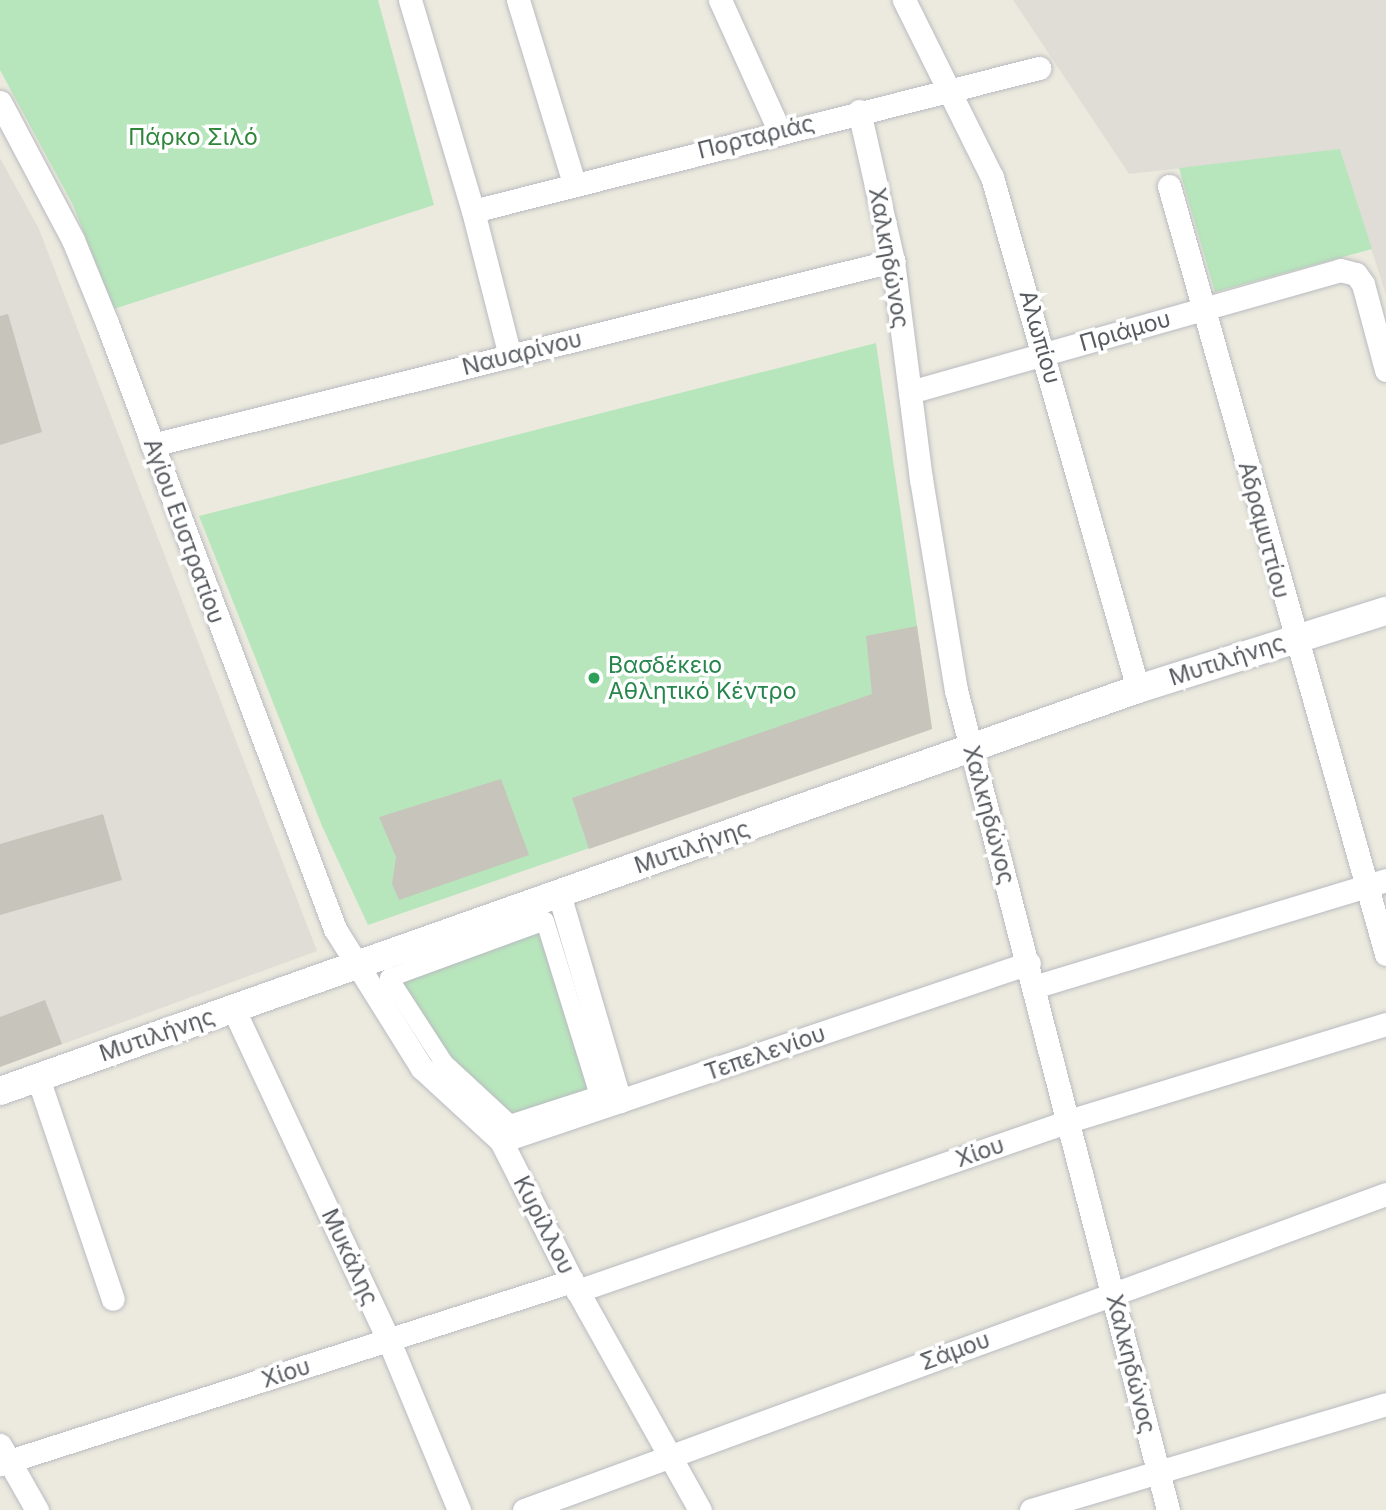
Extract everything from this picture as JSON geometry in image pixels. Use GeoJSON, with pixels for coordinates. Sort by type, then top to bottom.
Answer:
{"type":"FeatureCollection","features":[{"type":"Feature","properties":{"kind":"street"},"geometry":{"type":"LineString","coordinates":[[410,0],[473,211],[510,356]]}},
{"type":"Feature","properties":{"kind":"street"},"geometry":{"type":"LineString","coordinates":[[518,0],[574,183]]}},
{"type":"Feature","properties":{"kind":"street"},"geometry":{"type":"LineString","coordinates":[[720,0],[779,130]]}},
{"type":"Feature","properties":{"kind":"street","name":"Αλωπίου"},"geometry":{"type":"LineString","coordinates":[[904,0],[951,88],[992,177],[1045,354],[1138,689]]}},
{"type":"Feature","properties":{"kind":"street","name":"Πορταριάς"},"geometry":{"type":"LineString","coordinates":[[473,211],[779,130],[1039,68]]}},
{"type":"Feature","properties":{"kind":"street","name":"Αγίου Ευστρατίου"},"geometry":{"type":"LineString","coordinates":[[0,102],[73,240],[312,875],[355,966]]}},
{"type":"Feature","properties":{"kind":"street","name":"Χαλκηδώνος"},"geometry":{"type":"LineString","coordinates":[[859,111],[892,261],[939,597],[971,749],[1114,1293],[1168,1510]]}},
{"type":"Feature","properties":{"kind":"street","name":"Αδραμυττίου"},"geometry":{"type":"LineString","coordinates":[[1169,187],[1294,638],[1376,883],[1386,954]]}},
{"type":"Feature","properties":{"kind":"street","name":"Ναυαρίνου"},"geometry":{"type":"LineString","coordinates":[[152,445],[892,261]]}},
{"type":"Feature","properties":{"kind":"street","name":"Πριάμου"},"geometry":{"type":"LineString","coordinates":[[910,392],[1339,270],[1356,274],[1363,284],[1386,370]]}},
{"type":"Feature","properties":{"kind":"street","name":"Μυτιλήνης"},"geometry":{"type":"LineString","coordinates":[[0,1091],[1138,689],[1386,611]]}},
{"type":"Feature","properties":{"kind":"street"},"geometry":{"type":"LineString","coordinates":[[1034,987],[1376,883]]}},
{"type":"Feature","properties":{"kind":"street"},"geometry":{"type":"LineString","coordinates":[[559,894],[620,1101]]}},
{"type":"Feature","properties":{"kind":"street"},"geometry":{"type":"LineString","coordinates":[[545,921],[599,1095],[510,1124],[444,1063],[389,978],[545,921]]}},
{"type":"Feature","properties":{"kind":"street","name":"Τεπελενίου"},"geometry":{"type":"LineString","coordinates":[[501,1141],[1028,964]]}},
{"type":"Feature","properties":{"kind":"street","name":"Κυρίλλου"},"geometry":{"type":"LineString","coordinates":[[355,966],[422,1068],[501,1141],[574,1286],[700,1510]]}},
{"type":"Feature","properties":{"kind":"street","name":"Μυκάλης"},"geometry":{"type":"LineString","coordinates":[[233,1009],[389,1341],[459,1510]]}},
{"type":"Feature","properties":{"kind":"street","name":"Χίου"},"geometry":{"type":"LineString","coordinates":[[2,1457],[574,1286],[1069,1121],[1386,1024]]}},
{"type":"Feature","properties":{"kind":"street"},"geometry":{"type":"LineString","coordinates":[[38,1078],[113,1299]]}},
{"type":"Feature","properties":{"kind":"street","name":"Σάμου"},"geometry":{"type":"LineString","coordinates":[[524,1510],[1386,1194]]}},
{"type":"Feature","properties":{"kind":"street"},"geometry":{"type":"LineString","coordinates":[[1031,1510],[1159,1474],[1386,1404]]}},
{"type":"Feature","properties":{"kind":"street"},"geometry":{"type":"LineString","coordinates":[[2,1457],[37,1510]]}},
{"type":"Feature","properties":{"kind":"shaded area"},"geometry":{"type":"Polygon","coordinates":[[[1013,0],[1386,0],[1386,295],[1340,150],[1129,174],[1013,0]]]}},
{"type":"Feature","properties":{"kind":"shaded area"},"geometry":{"type":"Polygon","coordinates":[[[0,158],[39,229],[317,951],[0,1067],[0,158]]]}},
{"type":"Feature","properties":{"kind":"green space","name":"Πάρκο Σιλό"},"geometry":{"type":"Polygon","coordinates":[[[0,0],[378,0],[434,205],[114,309],[73,205],[0,70],[0,0]]]}},
{"type":"Feature","properties":{"kind":"green space"},"geometry":{"type":"Polygon","coordinates":[[[1340,149],[1372,249],[1215,292],[1179,168],[1340,149]]]}},
{"type":"Feature","properties":{"kind":"green space","name":"Βασδέκειο Αθλητικό Κέντρο"},"geometry":{"type":"Polygon","coordinates":[[[876,343],[932,729],[368,925],[322,826],[199,516],[876,343]]]}},
{"type":"Feature","properties":{"kind":"green space"},"geometry":{"type":"Polygon","coordinates":[[[543,927],[593,1091],[511,1119],[464,1079],[396,981],[543,927]]]}},
{"type":"Feature","properties":{"kind":"building"},"geometry":{"type":"Polygon","coordinates":[[[8,314],[42,432],[0,445],[0,316],[8,314]]]}},
{"type":"Feature","properties":{"kind":"building"},"geometry":{"type":"Polygon","coordinates":[[[917,626],[932,729],[589,849],[572,798],[872,694],[866,636],[917,626]]]}},
{"type":"Feature","properties":{"kind":"building"},"geometry":{"type":"Polygon","coordinates":[[[501,779],[529,855],[399,900],[392,884],[396,857],[379,817],[501,779]]]}},
{"type":"Feature","properties":{"kind":"building"},"geometry":{"type":"Polygon","coordinates":[[[103,814],[122,880],[0,915],[0,844],[103,814]]]}},
{"type":"Feature","properties":{"kind":"building"},"geometry":{"type":"Polygon","coordinates":[[[45,1000],[62,1044],[0,1067],[0,1017],[45,1000]]]}},
{"type":"Feature","properties":{"kind":"place","name":"Βασδέκειο Αθλητικό Κέντρο"},"geometry":{"type":"Point","coordinates":[594,678]}}]}
